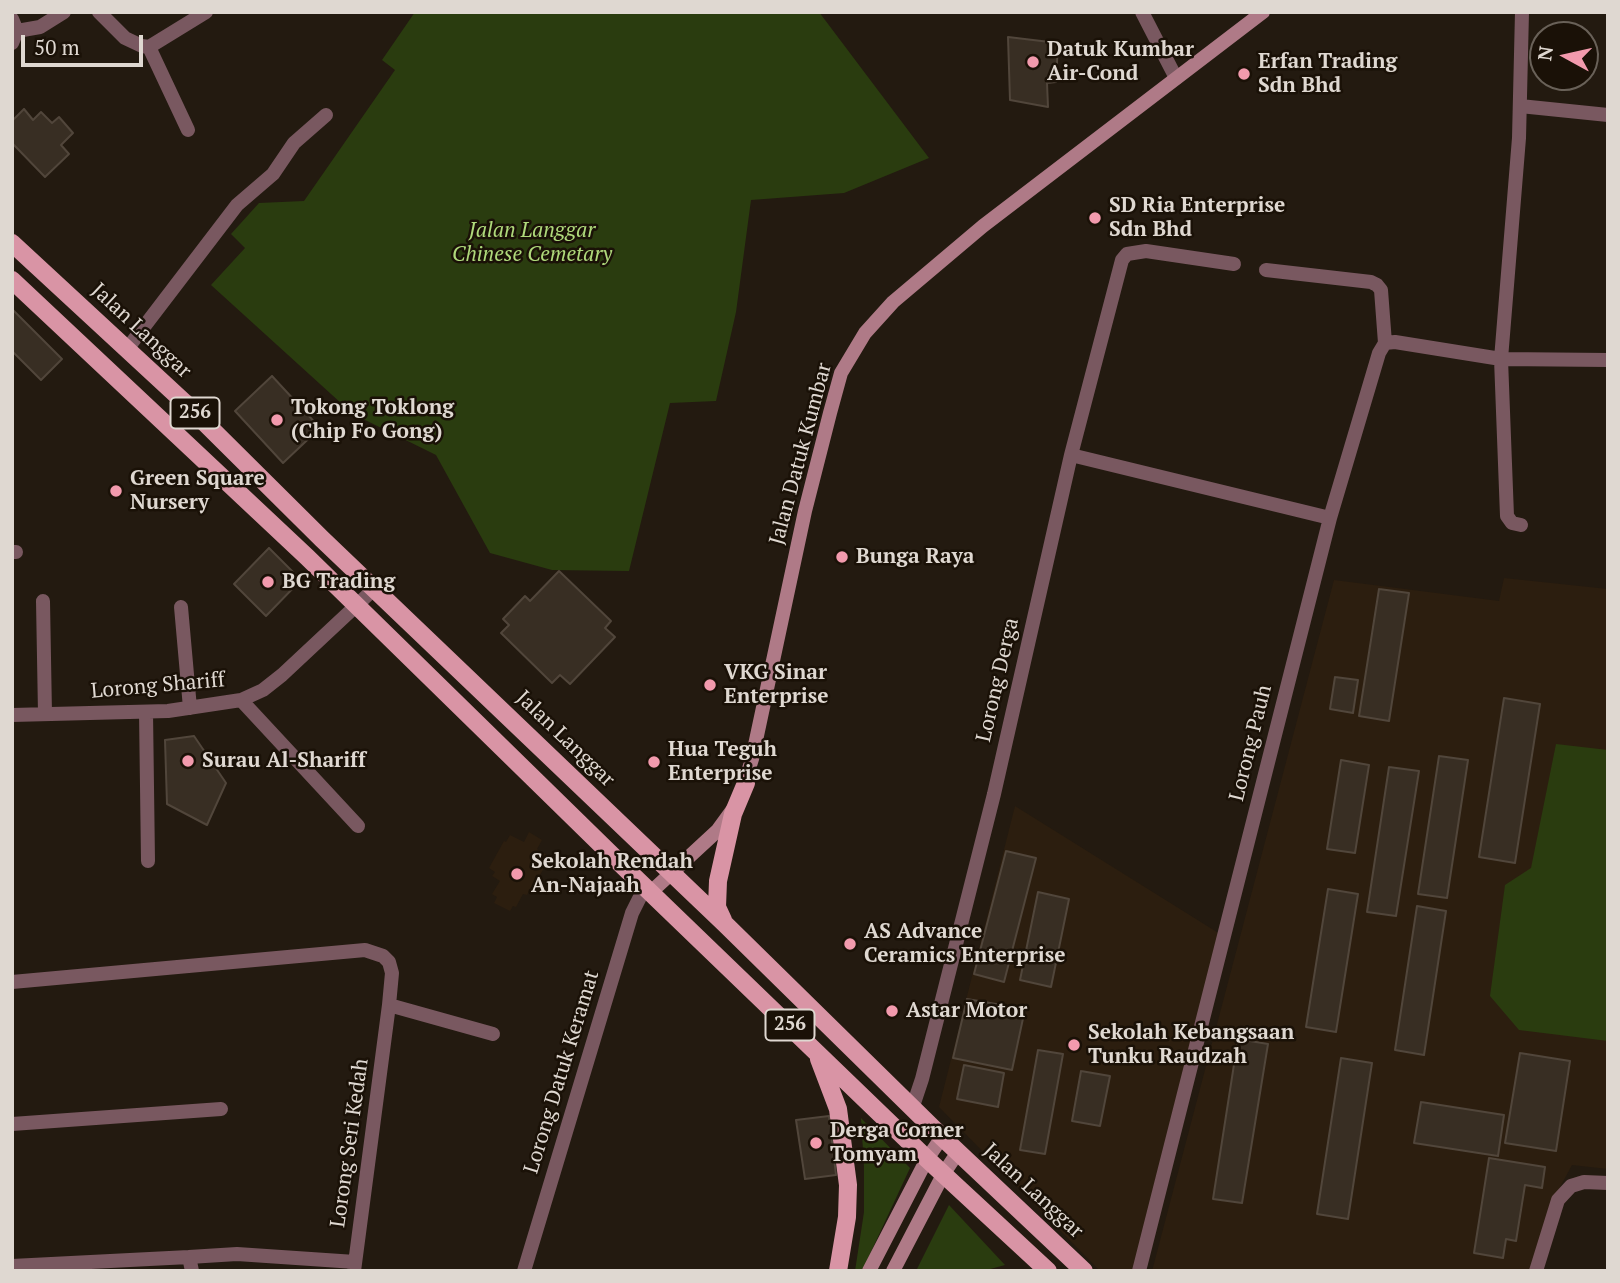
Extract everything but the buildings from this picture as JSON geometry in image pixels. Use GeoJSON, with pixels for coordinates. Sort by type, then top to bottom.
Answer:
{"type":"FeatureCollection","features":[{"type":"Feature","properties":{"kind":"main road","name":"Jalan Datuk Kumbar"},"geometry":{"type":"LineString","coordinates":[[648,890],[717,831],[746,783],[805,511],[830,413],[841,373],[865,333],[893,302],[983,226],[1263,12]]}},
{"type":"Feature","properties":{"kind":"main road","name":"Jalan Langgar"},"geometry":{"type":"LineString","coordinates":[[12,243],[184,402],[374,589],[725,924],[912,1109],[1084,1271]]}},
{"type":"Feature","properties":{"kind":"main road","name":"256"},"geometry":{"type":"LineString","coordinates":[[12,280],[307,556],[648,890],[1048,1271]]}},
{"type":"Feature","properties":{"kind":"main road"},"geometry":{"type":"LineString","coordinates":[[725,924],[717,907],[718,881],[733,814],[746,783]]}},
{"type":"Feature","properties":{"kind":"main road"},"geometry":{"type":"LineString","coordinates":[[816,1050],[838,1109],[848,1185],[847,1217],[838,1271]]}},
{"type":"Feature","properties":{"kind":"main road"},"geometry":{"type":"LineString","coordinates":[[869,1271],[942,1137]]}},
{"type":"Feature","properties":{"kind":"main road"},"geometry":{"type":"LineString","coordinates":[[893,1271],[944,1173],[958,1152]]}},
{"type":"Feature","properties":{"kind":"street"},"geometry":{"type":"LineString","coordinates":[[14,31],[40,27],[64,12]]}},
{"type":"Feature","properties":{"kind":"street"},"geometry":{"type":"LineString","coordinates":[[99,12],[125,38],[149,47],[206,12]]}},
{"type":"Feature","properties":{"kind":"street"},"geometry":{"type":"LineString","coordinates":[[1142,12],[1176,78]]}},
{"type":"Feature","properties":{"kind":"street"},"geometry":{"type":"LineString","coordinates":[[1521,525],[1512,523],[1507,516],[1501,359],[1520,106],[1522,12]]}},
{"type":"Feature","properties":{"kind":"street"},"geometry":{"type":"LineString","coordinates":[[149,47],[188,130]]}},
{"type":"Feature","properties":{"kind":"street"},"geometry":{"type":"LineString","coordinates":[[1520,106],[1608,116]]}},
{"type":"Feature","properties":{"kind":"street"},"geometry":{"type":"LineString","coordinates":[[127,349],[237,205],[272,174],[294,143],[326,115]]}},
{"type":"Feature","properties":{"kind":"street","name":"Lorong Derga"},"geometry":{"type":"LineString","coordinates":[[912,1109],[922,1079],[994,794],[1071,455],[1122,260],[1127,254],[1146,250],[1234,264]]}},
{"type":"Feature","properties":{"kind":"street"},"geometry":{"type":"LineString","coordinates":[[1266,270],[1371,282],[1377,285],[1381,290],[1385,343],[1395,342],[1501,359],[1608,359]]}},
{"type":"Feature","properties":{"kind":"street","name":"Lorong Pauh"},"geometry":{"type":"LineString","coordinates":[[1139,1271],[1330,519],[1379,353],[1385,343]]}},
{"type":"Feature","properties":{"kind":"street"},"geometry":{"type":"LineString","coordinates":[[1071,455],[1330,519]]}},
{"type":"Feature","properties":{"kind":"street","name":"Lorong Shariff"},"geometry":{"type":"LineString","coordinates":[[12,715],[146,712],[241,700],[263,690],[282,675],[374,589]]}},
{"type":"Feature","properties":{"kind":"street"},"geometry":{"type":"LineString","coordinates":[[43,601],[45,714]]}},
{"type":"Feature","properties":{"kind":"street"},"geometry":{"type":"LineString","coordinates":[[181,607],[190,708]]}},
{"type":"Feature","properties":{"kind":"street"},"geometry":{"type":"LineString","coordinates":[[241,700],[358,826]]}},
{"type":"Feature","properties":{"kind":"street"},"geometry":{"type":"LineString","coordinates":[[146,712],[148,861]]}},
{"type":"Feature","properties":{"kind":"street","name":"Lorong Datuk Keramat"},"geometry":{"type":"LineString","coordinates":[[524,1271],[632,913],[648,890]]}},
{"type":"Feature","properties":{"kind":"street","name":"Lorong Seri Kedah"},"geometry":{"type":"LineString","coordinates":[[12,982],[365,950],[375,952],[389,962],[392,973],[388,1021],[354,1266]]}},
{"type":"Feature","properties":{"kind":"street"},"geometry":{"type":"LineString","coordinates":[[389,1005],[494,1034]]}},
{"type":"Feature","properties":{"kind":"street"},"geometry":{"type":"LineString","coordinates":[[12,1124],[221,1109]]}},
{"type":"Feature","properties":{"kind":"street"},"geometry":{"type":"LineString","coordinates":[[1536,1271],[1558,1200],[1571,1186],[1584,1182],[1608,1183]]}},
{"type":"Feature","properties":{"kind":"street"},"geometry":{"type":"LineString","coordinates":[[21,1268],[190,1264],[237,1254],[354,1266]]}},
{"type":"Feature","properties":{"kind":"shaded area"},"geometry":{"type":"Polygon","coordinates":[[[1504,578],[1608,589],[1608,1169],[1572,1165],[1558,1191],[1531,1271],[1152,1271],[1334,580],[1499,601],[1504,578]]]}},
{"type":"Feature","properties":{"kind":"shaded area","name":"Sekolah Kebangsaan Tunku Raudzah"},"geometry":{"type":"Polygon","coordinates":[[[1015,806],[1220,934],[1136,1271],[1100,1271],[939,1107],[1015,806]]]}},
{"type":"Feature","properties":{"kind":"shaded area","name":"Sekolah Rendah An-Najaah"},"geometry":{"type":"Polygon","coordinates":[[[529,832],[542,840],[537,849],[550,857],[527,895],[523,894],[516,907],[513,906],[510,911],[494,903],[497,897],[492,894],[500,881],[492,876],[495,872],[489,868],[510,835],[524,842],[529,832]]]}},
{"type":"Feature","properties":{"kind":"green space","name":"Jalan Langgar Chinese Cemetary"},"geometry":{"type":"Polygon","coordinates":[[[415,12],[819,12],[929,158],[844,193],[751,200],[736,312],[716,401],[670,403],[629,571],[552,570],[490,553],[436,455],[353,414],[211,285],[245,248],[231,234],[259,203],[304,201],[395,70],[382,60],[415,12]]]}},
{"type":"Feature","properties":{"kind":"green space"},"geometry":{"type":"Polygon","coordinates":[[[1556,744],[1608,750],[1608,1041],[1519,1030],[1490,996],[1505,885],[1531,868],[1556,744]]]}},
{"type":"Feature","properties":{"kind":"green space"},"geometry":{"type":"Polygon","coordinates":[[[861,1118],[910,1168],[862,1271],[855,1271],[864,1212],[861,1118]]]}},
{"type":"Feature","properties":{"kind":"green space"},"geometry":{"type":"Polygon","coordinates":[[[949,1205],[1005,1265],[983,1271],[916,1271],[949,1205]]]}},
{"type":"Feature","properties":{"kind":"place","name":"Datuk Kumbar Air-Cond"},"geometry":{"type":"Point","coordinates":[1033,62]}},
{"type":"Feature","properties":{"kind":"place","name":"Erfan Trading Sdn Bhd"},"geometry":{"type":"Point","coordinates":[1244,74]}},
{"type":"Feature","properties":{"kind":"place","name":"SD Ria Enterprise Sdn Bhd"},"geometry":{"type":"Point","coordinates":[1095,218]}},
{"type":"Feature","properties":{"kind":"place","name":"Tokong Toklong (Chip Fo Gong)"},"geometry":{"type":"Point","coordinates":[277,420]}},
{"type":"Feature","properties":{"kind":"place","name":"Green Square Nursery"},"geometry":{"type":"Point","coordinates":[116,491]}},
{"type":"Feature","properties":{"kind":"place","name":"Bunga Raya"},"geometry":{"type":"Point","coordinates":[842,557]}},
{"type":"Feature","properties":{"kind":"place","name":"BG Trading"},"geometry":{"type":"Point","coordinates":[268,582]}},
{"type":"Feature","properties":{"kind":"place","name":"VKG Sinar Enterprise"},"geometry":{"type":"Point","coordinates":[710,685]}},
{"type":"Feature","properties":{"kind":"place","name":"Surau Al-Shariff"},"geometry":{"type":"Point","coordinates":[188,761]}},
{"type":"Feature","properties":{"kind":"place","name":"Hua Teguh Enterprise"},"geometry":{"type":"Point","coordinates":[654,762]}},
{"type":"Feature","properties":{"kind":"place","name":"Sekolah Rendah An-Najaah"},"geometry":{"type":"Point","coordinates":[517,874]}},
{"type":"Feature","properties":{"kind":"place","name":"AS Advance Ceramics Enterprise"},"geometry":{"type":"Point","coordinates":[850,944]}},
{"type":"Feature","properties":{"kind":"place","name":"Astar Motor"},"geometry":{"type":"Point","coordinates":[892,1011]}},
{"type":"Feature","properties":{"kind":"place","name":"Sekolah Kebangsaan Tunku Raudzah"},"geometry":{"type":"Point","coordinates":[1074,1045]}},
{"type":"Feature","properties":{"kind":"place","name":"Derga Corner Tomyam"},"geometry":{"type":"Point","coordinates":[816,1143]}}]}
